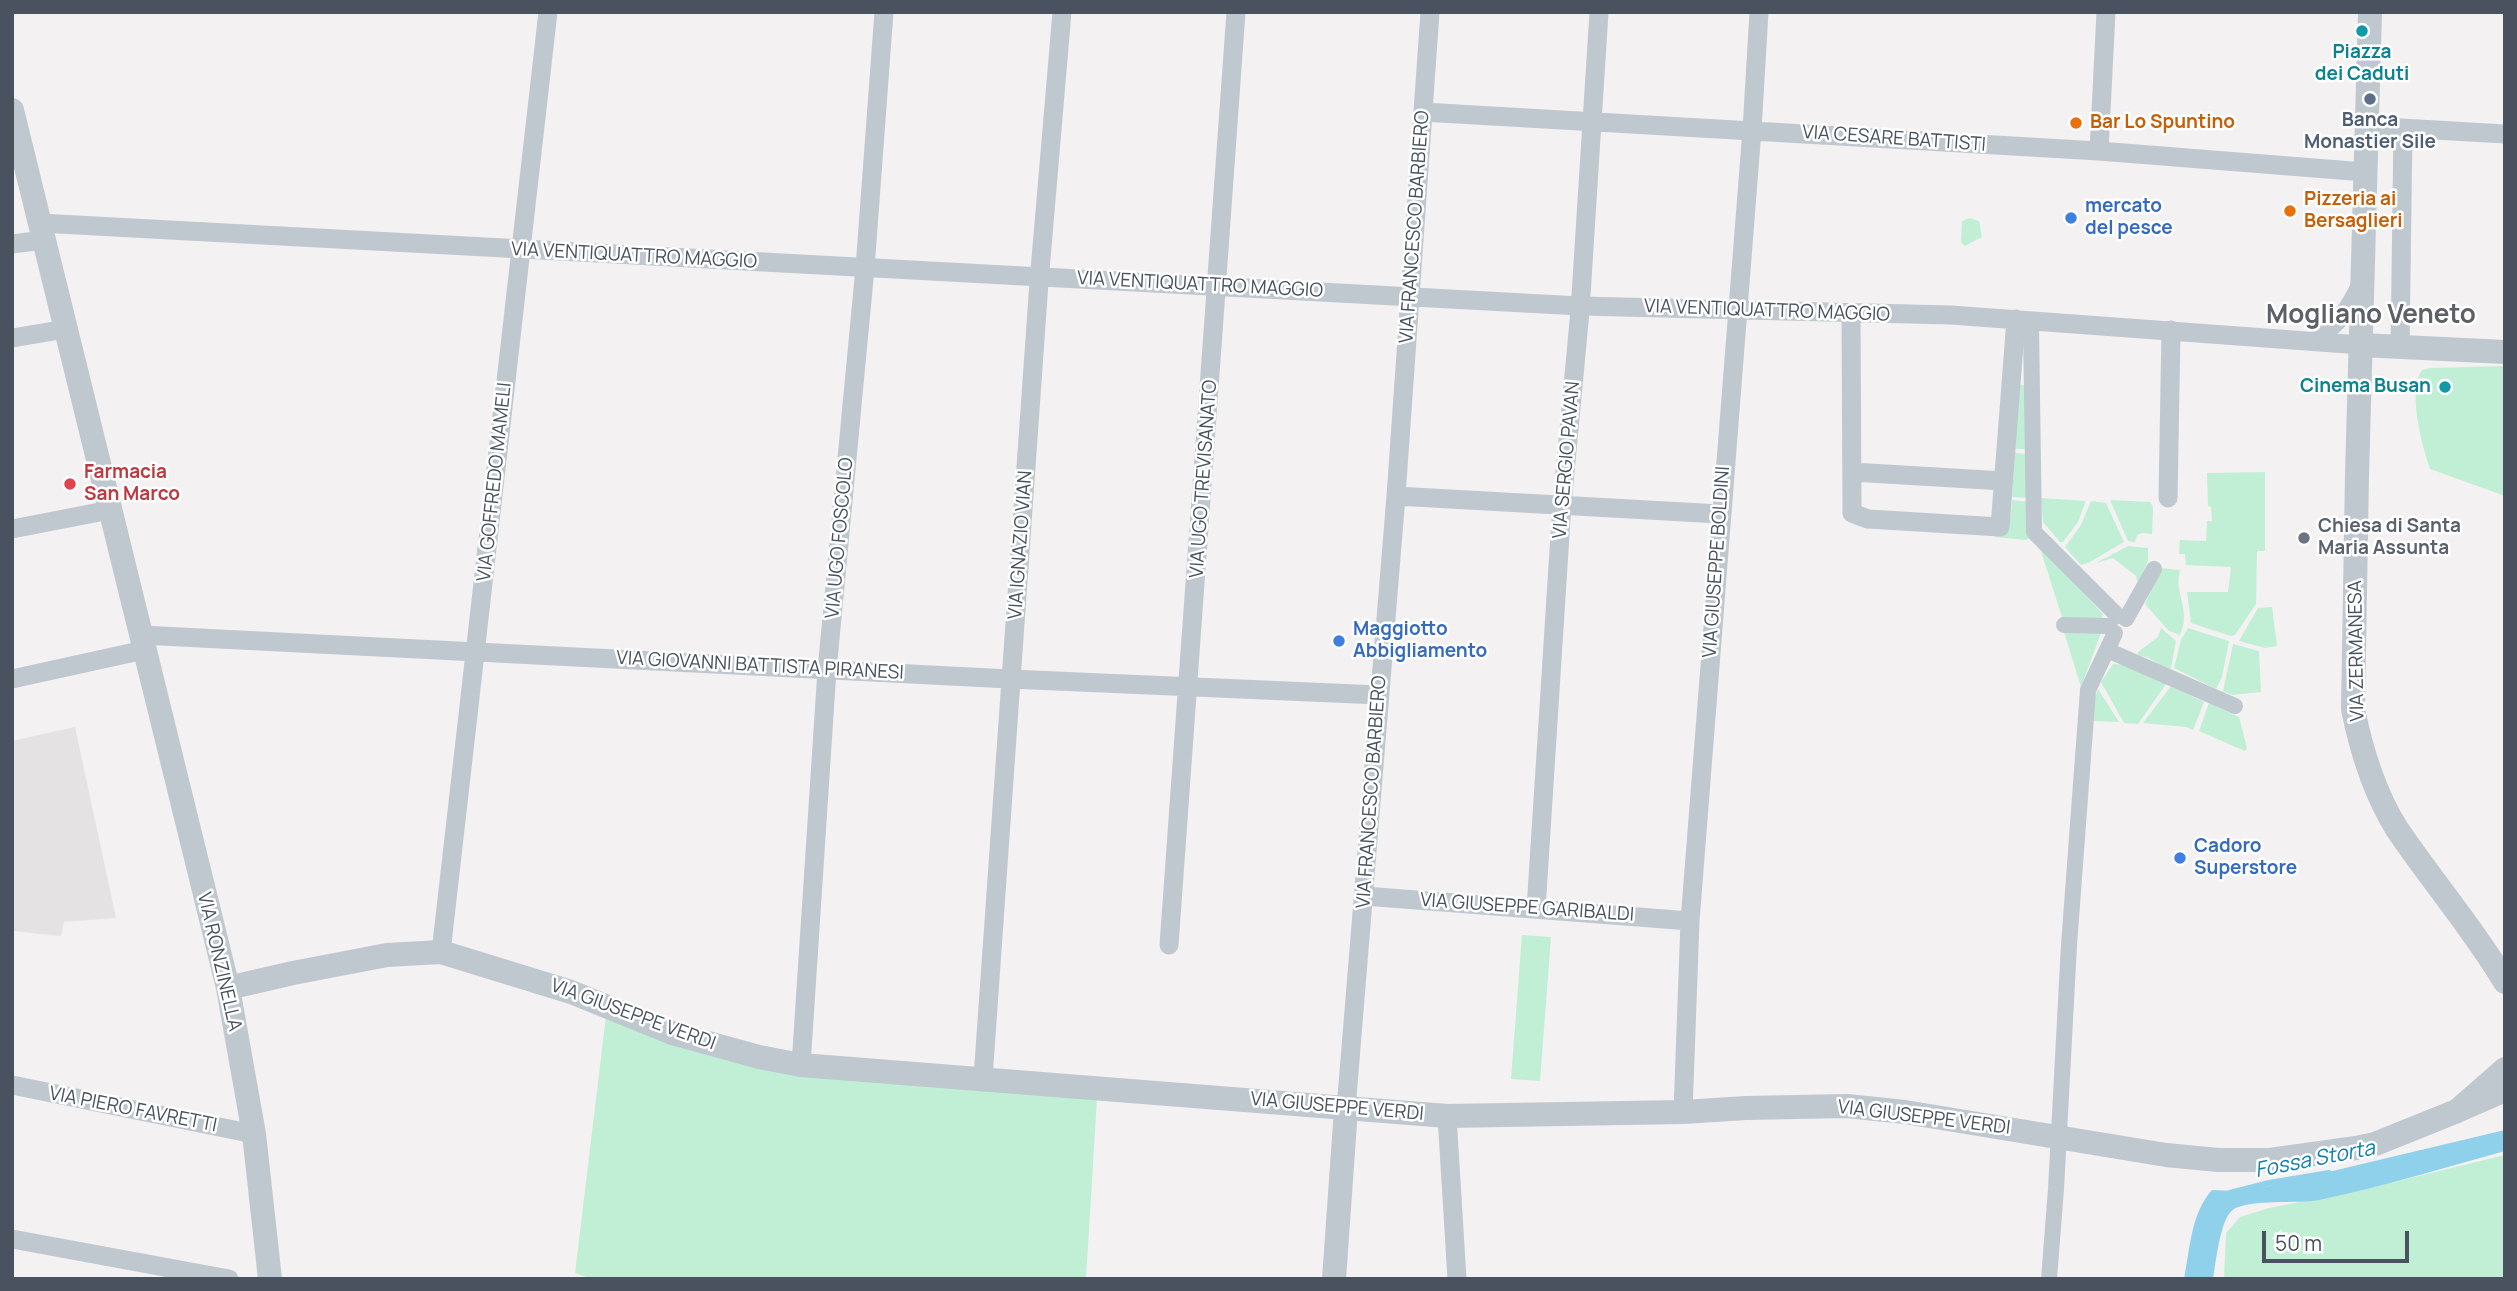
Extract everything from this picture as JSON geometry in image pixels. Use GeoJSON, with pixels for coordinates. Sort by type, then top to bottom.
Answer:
{"type":"FeatureCollection","features":[{"type":"Feature","properties":{"kind":"street","name":"VIA GOFFREDO MAMELI"},"geometry":{"type":"LineString","coordinates":[[441,952],[548,12]]}},
{"type":"Feature","properties":{"kind":"street","name":"VIA UGO FOSCOLO"},"geometry":{"type":"LineString","coordinates":[[801,1065],[827,670],[865,268],[884,12]]}},
{"type":"Feature","properties":{"kind":"street","name":"VIA IGNAZIO VIAN"},"geometry":{"type":"LineString","coordinates":[[983,1078],[1010,679],[1062,12]]}},
{"type":"Feature","properties":{"kind":"street","name":"VIA UGO TREVISANATO"},"geometry":{"type":"LineString","coordinates":[[1169,945],[1236,12]]}},
{"type":"Feature","properties":{"kind":"street","name":"VIA FRANCESCO BARBIERO"},"geometry":{"type":"LineString","coordinates":[[1334,1279],[1396,496],[1430,12]]}},
{"type":"Feature","properties":{"kind":"street","name":"VIA SERGIO PAVAN"},"geometry":{"type":"LineString","coordinates":[[1536,909],[1562,504],[1580,306],[1599,12]]}},
{"type":"Feature","properties":{"kind":"street","name":"VIA GIUSEPPE BOLDINI"},"geometry":{"type":"LineString","coordinates":[[1683,1112],[1690,921],[1759,12]]}},
{"type":"Feature","properties":{"kind":"street"},"geometry":{"type":"LineString","coordinates":[[2099,151],[2106,12]]}},
{"type":"Feature","properties":{"kind":"street","name":"VIA ZERMANESA"},"geometry":{"type":"LineString","coordinates":[[2370,12],[2353,709],[2359,739],[2396,827],[2486,951],[2505,982]]}},
{"type":"Feature","properties":{"kind":"street","name":"VIA RONZINELLA"},"geometry":{"type":"LineString","coordinates":[[12,110],[18,158],[42,232],[228,988],[254,1134],[270,1279]]}},
{"type":"Feature","properties":{"kind":"street","name":"VIA CESARE BATTISTI"},"geometry":{"type":"LineString","coordinates":[[1423,112],[2099,151],[2365,172]]}},
{"type":"Feature","properties":{"kind":"street"},"geometry":{"type":"LineString","coordinates":[[2366,126],[2505,134]]}},
{"type":"Feature","properties":{"kind":"street"},"geometry":{"type":"LineString","coordinates":[[2400,348],[2403,129]]}},
{"type":"Feature","properties":{"kind":"street","name":"VIA VENTIQUATTRO MAGGIO"},"geometry":{"type":"LineString","coordinates":[[42,232],[521,250],[1580,306],[1945,315],[2023,323],[2171,330],[2361,345]]}},
{"type":"Feature","properties":{"kind":"street"},"geometry":{"type":"LineString","coordinates":[[12,244],[42,232]]}},
{"type":"Feature","properties":{"kind":"street"},"geometry":{"type":"LineString","coordinates":[[2313,341],[2337,323],[2350,306],[2362,280]]}},
{"type":"Feature","properties":{"kind":"street"},"geometry":{"type":"LineString","coordinates":[[1852,314],[1852,513],[1868,519],[2000,527],[2023,323]]}},
{"type":"Feature","properties":{"kind":"street"},"geometry":{"type":"LineString","coordinates":[[2023,323],[2034,532],[2117,623]]}},
{"type":"Feature","properties":{"kind":"street"},"geometry":{"type":"LineString","coordinates":[[12,338],[66,329]]}},
{"type":"Feature","properties":{"kind":"street"},"geometry":{"type":"LineString","coordinates":[[2168,498],[2171,330]]}},
{"type":"Feature","properties":{"kind":"street"},"geometry":{"type":"LineString","coordinates":[[2361,345],[2505,352]]}},
{"type":"Feature","properties":{"kind":"street"},"geometry":{"type":"LineString","coordinates":[[1852,472],[2004,481]]}},
{"type":"Feature","properties":{"kind":"street"},"geometry":{"type":"LineString","coordinates":[[1396,496],[1720,514]]}},
{"type":"Feature","properties":{"kind":"street"},"geometry":{"type":"LineString","coordinates":[[12,529],[110,510]]}},
{"type":"Feature","properties":{"kind":"street"},"geometry":{"type":"LineString","coordinates":[[2049,1279],[2088,690],[2108,650],[2117,623],[2154,569]]}},
{"type":"Feature","properties":{"kind":"street"},"geometry":{"type":"LineString","coordinates":[[2064,625],[2117,623]]}},
{"type":"Feature","properties":{"kind":"street"},"geometry":{"type":"LineString","coordinates":[[12,680],[142,643]]}},
{"type":"Feature","properties":{"kind":"street","name":"VIA GIOVANNI BATTISTA PIRANESI"},"geometry":{"type":"LineString","coordinates":[[142,643],[476,651],[1379,695]]}},
{"type":"Feature","properties":{"kind":"street"},"geometry":{"type":"LineString","coordinates":[[2108,650],[2235,706]]}},
{"type":"Feature","properties":{"kind":"street","name":"VIA GIUSEPPE GARIBALDI"},"geometry":{"type":"LineString","coordinates":[[1364,896],[1690,921]]}},
{"type":"Feature","properties":{"kind":"street","name":"VIA GIUSEPPE VERDI"},"geometry":{"type":"LineString","coordinates":[[228,988],[387,955],[441,952],[571,992],[672,1033],[759,1057],[801,1065],[1447,1116],[1847,1106],[1894,1110],[2166,1155],[2218,1160],[2270,1160],[2375,1144],[2505,1090]]}},
{"type":"Feature","properties":{"kind":"street","name":"VIA GIUSEPPE VERDI"},"geometry":{"type":"LineString","coordinates":[[2457,1111],[2505,1069]]}},
{"type":"Feature","properties":{"kind":"street","name":"VIA PIERO FAVRETTI"},"geometry":{"type":"LineString","coordinates":[[12,1085],[254,1134]]}},
{"type":"Feature","properties":{"kind":"street"},"geometry":{"type":"LineString","coordinates":[[1447,1116],[1457,1279]]}},
{"type":"Feature","properties":{"kind":"street"},"geometry":{"type":"LineString","coordinates":[[12,1240],[229,1279]]}},
{"type":"Feature","properties":{"kind":"shaded area"},"geometry":{"type":"Polygon","coordinates":[[[75,727],[116,918],[64,922],[61,936],[12,931],[12,741],[75,727]]]}},
{"type":"Feature","properties":{"kind":"green space"},"geometry":{"type":"Polygon","coordinates":[[[1970,218],[1979,221],[1982,237],[1965,246],[1961,242],[1962,221],[1970,218]]]}},
{"type":"Feature","properties":{"kind":"green space"},"geometry":{"type":"Polygon","coordinates":[[[2505,366],[2505,496],[2430,469],[2417,419],[2416,391],[2422,370],[2505,366]]]}},
{"type":"Feature","properties":{"kind":"green space"},"geometry":{"type":"Polygon","coordinates":[[[2020,385],[2026,385],[2028,449],[2015,449],[2020,385]]]}},
{"type":"Feature","properties":{"kind":"green space"},"geometry":{"type":"Polygon","coordinates":[[[2015,453],[2028,454],[2029,498],[2012,497],[2015,453]]]}},
{"type":"Feature","properties":{"kind":"green space"},"geometry":{"type":"Polygon","coordinates":[[[2265,472],[2265,551],[2257,551],[2256,604],[2235,635],[2191,623],[2187,592],[2228,592],[2231,567],[2186,565],[2185,554],[2179,554],[2180,540],[2206,541],[2207,521],[2212,521],[2211,507],[2208,506],[2207,473],[2265,472]]]}},
{"type":"Feature","properties":{"kind":"green space"},"geometry":{"type":"Polygon","coordinates":[[[2041,498],[2086,501],[2078,522],[2063,542],[2060,542],[2043,522],[2041,498]]]}},
{"type":"Feature","properties":{"kind":"green space"},"geometry":{"type":"Polygon","coordinates":[[[2012,500],[2029,502],[2030,537],[2026,540],[1994,537],[2004,530],[2009,522],[2012,500]]]}},
{"type":"Feature","properties":{"kind":"green space"},"geometry":{"type":"Polygon","coordinates":[[[2110,500],[2150,502],[2153,507],[2152,534],[2142,533],[2137,535],[2135,542],[2128,541],[2110,500]]]}},
{"type":"Feature","properties":{"kind":"green space"},"geometry":{"type":"Polygon","coordinates":[[[2091,501],[2106,503],[2124,542],[2081,565],[2065,547],[2081,525],[2091,501]]]}},
{"type":"Feature","properties":{"kind":"green space"},"geometry":{"type":"Polygon","coordinates":[[[2128,546],[2148,548],[2148,561],[2138,583],[2136,576],[2113,558],[2096,563],[2128,546]]]}},
{"type":"Feature","properties":{"kind":"green space"},"geometry":{"type":"Polygon","coordinates":[[[2040,548],[2046,551],[2103,614],[2101,619],[2062,617],[2040,548]]]}},
{"type":"Feature","properties":{"kind":"green space"},"geometry":{"type":"Polygon","coordinates":[[[2159,568],[2180,570],[2179,586],[2184,617],[2180,635],[2169,631],[2145,604],[2159,568]]]}},
{"type":"Feature","properties":{"kind":"green space"},"geometry":{"type":"Polygon","coordinates":[[[2272,607],[2277,646],[2265,648],[2239,641],[2258,608],[2272,607]]]}},
{"type":"Feature","properties":{"kind":"green space"},"geometry":{"type":"Polygon","coordinates":[[[2161,628],[2176,641],[2171,668],[2168,670],[2149,658],[2138,655],[2138,652],[2158,637],[2161,628]]]}},
{"type":"Feature","properties":{"kind":"green space"},"geometry":{"type":"Polygon","coordinates":[[[2188,628],[2229,641],[2222,677],[2216,689],[2174,668],[2181,640],[2188,628]]]}},
{"type":"Feature","properties":{"kind":"green space"},"geometry":{"type":"Polygon","coordinates":[[[2064,632],[2101,633],[2081,687],[2064,632]]]}},
{"type":"Feature","properties":{"kind":"green space"},"geometry":{"type":"Polygon","coordinates":[[[2233,644],[2259,651],[2261,692],[2232,695],[2223,691],[2233,644]]]}},
{"type":"Feature","properties":{"kind":"green space"},"geometry":{"type":"Polygon","coordinates":[[[2113,664],[2123,665],[2166,684],[2138,724],[2124,723],[2101,682],[2113,664]]]}},
{"type":"Feature","properties":{"kind":"green space"},"geometry":{"type":"Polygon","coordinates":[[[2171,686],[2204,702],[2193,730],[2143,723],[2171,686]]]}},
{"type":"Feature","properties":{"kind":"green space"},"geometry":{"type":"Polygon","coordinates":[[[2098,689],[2119,722],[2091,721],[2093,702],[2098,689]]]}},
{"type":"Feature","properties":{"kind":"green space"},"geometry":{"type":"Polygon","coordinates":[[[2209,703],[2239,717],[2247,748],[2245,751],[2199,731],[2209,703]]]}},
{"type":"Feature","properties":{"kind":"green space"},"geometry":{"type":"Polygon","coordinates":[[[1522,935],[1551,937],[1540,1081],[1511,1079],[1522,935]]]}},
{"type":"Feature","properties":{"kind":"green space"},"geometry":{"type":"Polygon","coordinates":[[[606,1016],[668,1040],[1097,1098],[1086,1279],[592,1279],[575,1273],[606,1016]]]}},
{"type":"Feature","properties":{"kind":"green space"},"geometry":{"type":"Polygon","coordinates":[[[2505,1155],[2505,1279],[2224,1279],[2226,1233],[2240,1217],[2269,1208],[2361,1190],[2505,1155]]]}},
{"type":"Feature","properties":{"kind":"water"},"geometry":{"type":"Polygon","coordinates":[[[2505,1130],[2505,1151],[2319,1200],[2252,1204],[2234,1209],[2222,1230],[2213,1279],[2184,1279],[2195,1220],[2212,1190],[2261,1188],[2505,1130]]]}},
{"type":"Feature","properties":{"kind":"waterway","name":"Fossa Storta"},"geometry":{"type":"LineString","coordinates":[[2230,1193],[2329,1173]]}},
{"type":"Feature","properties":{"kind":"place","name":"Piazza dei Caduti"},"geometry":{"type":"Point","coordinates":[2362,31]}},
{"type":"Feature","properties":{"kind":"place","name":"Banca Monastier Sile"},"geometry":{"type":"Point","coordinates":[2370,99]}},
{"type":"Feature","properties":{"kind":"place","name":"Bar Lo Spuntino"},"geometry":{"type":"Point","coordinates":[2076,123]}},
{"type":"Feature","properties":{"kind":"place","name":"Pizzeria ai Bersaglieri"},"geometry":{"type":"Point","coordinates":[2290,211]}},
{"type":"Feature","properties":{"kind":"place","name":"mercato del pesce"},"geometry":{"type":"Point","coordinates":[2071,218]}},
{"type":"Feature","properties":{"kind":"place","name":"Cinema Busan"},"geometry":{"type":"Point","coordinates":[2445,387]}},
{"type":"Feature","properties":{"kind":"place","name":"Farmacia San Marco"},"geometry":{"type":"Point","coordinates":[70,484]}},
{"type":"Feature","properties":{"kind":"place","name":"Chiesa di Santa Maria Assunta"},"geometry":{"type":"Point","coordinates":[2304,538]}},
{"type":"Feature","properties":{"kind":"place","name":"Maggiotto Abbigliamento"},"geometry":{"type":"Point","coordinates":[1339,641]}},
{"type":"Feature","properties":{"kind":"place","name":"Cadoro Superstore"},"geometry":{"type":"Point","coordinates":[2180,858]}},
{"type":"Feature","properties":{"kind":"district","name":"Mogliano Veneto"},"geometry":{"type":"Point","coordinates":[2371,316]}}]}
